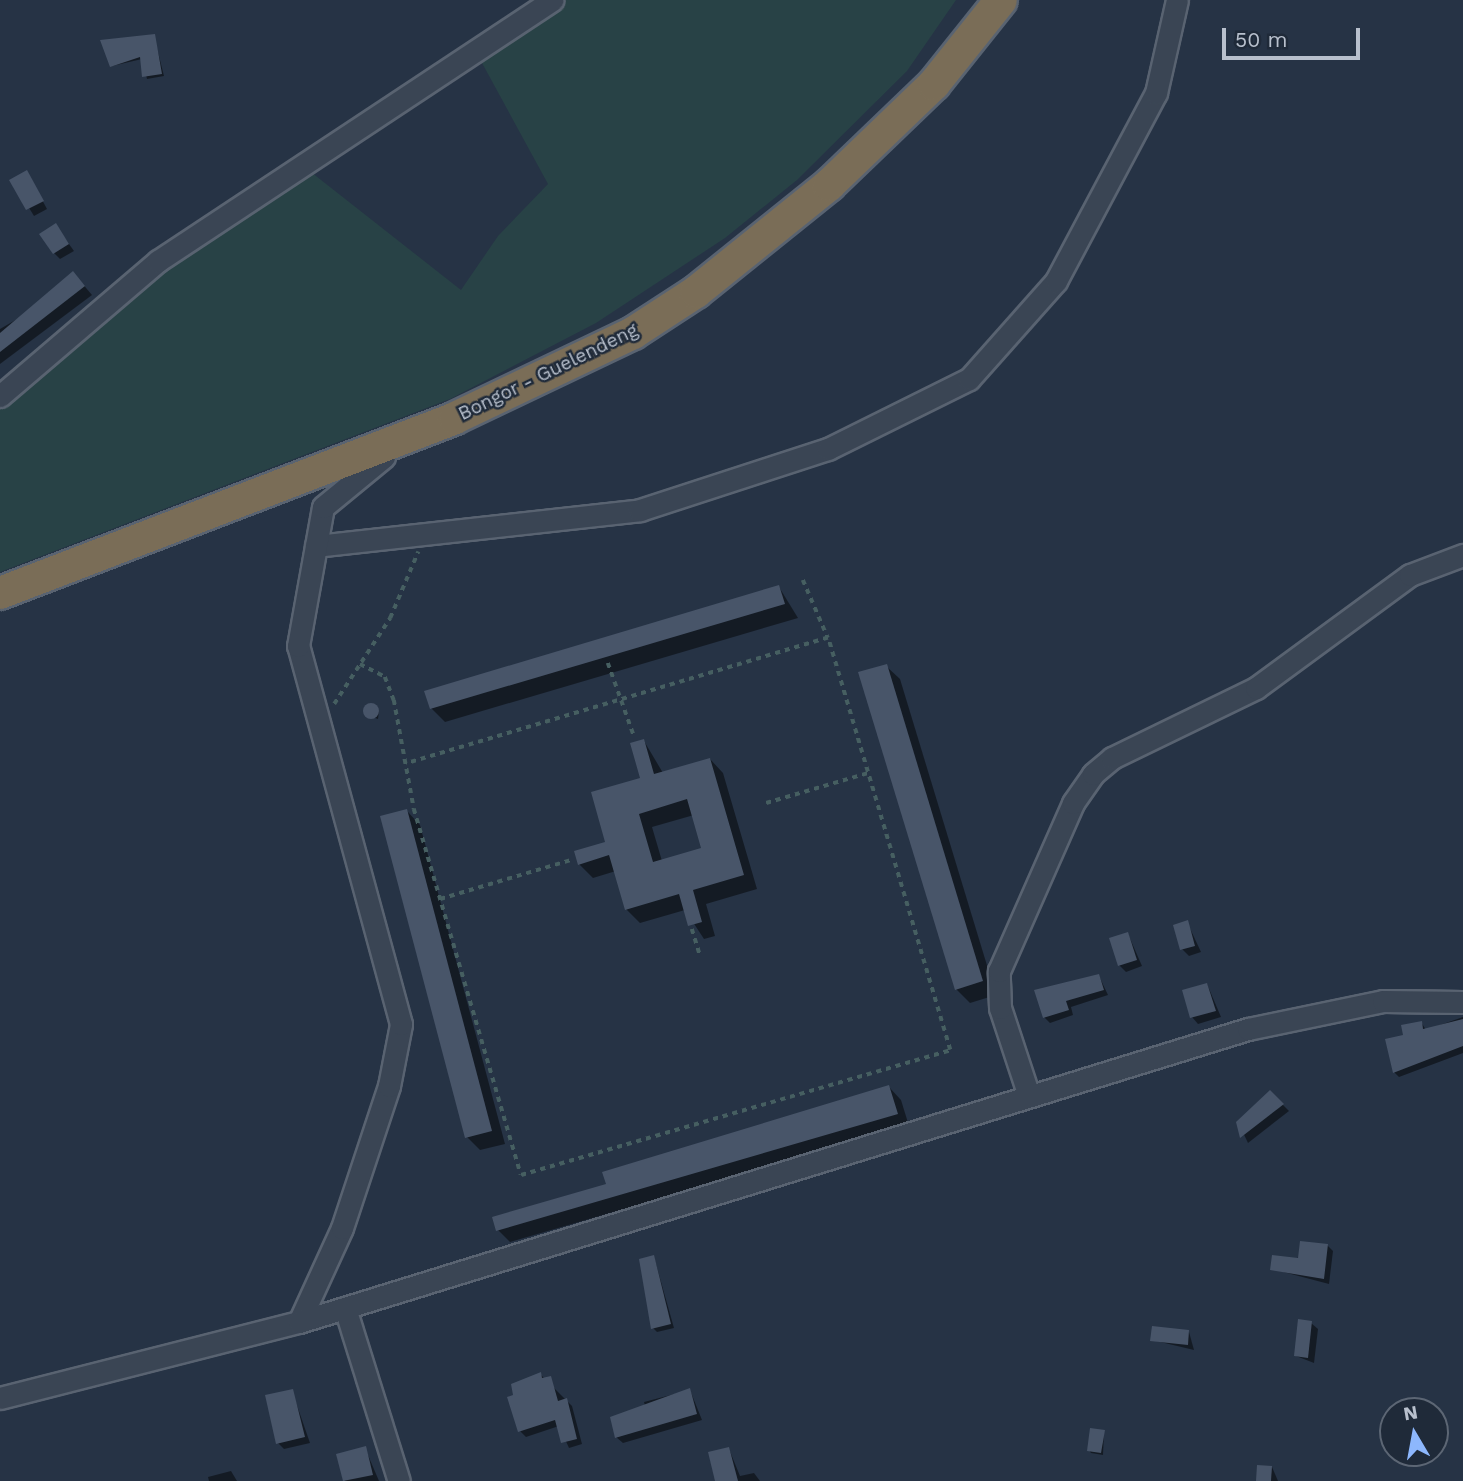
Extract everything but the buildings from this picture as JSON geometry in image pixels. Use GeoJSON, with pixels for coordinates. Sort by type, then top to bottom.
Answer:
{"type":"FeatureCollection","features":[{"type":"Feature","properties":{"kind":"highway","name":"Bongor - Guelendeng"},"geometry":{"type":"LineString","coordinates":[[0,593],[455,418],[618,342],[696,292],[829,185],[934,84],[1001,0]]}},
{"type":"Feature","properties":{"kind":"street"},"geometry":{"type":"LineString","coordinates":[[0,396],[158,261],[552,0]]}},
{"type":"Feature","properties":{"kind":"street"},"geometry":{"type":"LineString","coordinates":[[316,546],[429,531],[640,510],[828,449],[969,379],[1056,281],[1156,93],[1177,0]]}},
{"type":"Feature","properties":{"kind":"street"},"geometry":{"type":"LineString","coordinates":[[299,1322],[342,1228],[389,1086],[401,1024],[298,646],[323,507],[357,475],[455,418]]}},
{"type":"Feature","properties":{"kind":"street"},"geometry":{"type":"LineString","coordinates":[[1029,1096],[1000,1008],[999,971],[1068,815],[1093,774],[1112,758],[1256,688],[1410,575],[1463,555]]}},
{"type":"Feature","properties":{"kind":"street"},"geometry":{"type":"LineString","coordinates":[[0,1398],[299,1322],[1248,1029],[1383,1001],[1463,1002]]}},
{"type":"Feature","properties":{"kind":"street"},"geometry":{"type":"LineString","coordinates":[[345,1308],[399,1481]]}},
{"type":"Feature","properties":{"kind":"path"},"geometry":{"type":"LineString","coordinates":[[321,723],[390,618],[429,531]]}},
{"type":"Feature","properties":{"kind":"path"},"geometry":{"type":"LineString","coordinates":[[360,663],[385,677],[440,899],[521,1175],[950,1050],[828,638],[803,580]]}},
{"type":"Feature","properties":{"kind":"path"},"geometry":{"type":"LineString","coordinates":[[407,764],[828,638]]}},
{"type":"Feature","properties":{"kind":"path"},"geometry":{"type":"LineString","coordinates":[[608,663],[634,736]]}},
{"type":"Feature","properties":{"kind":"path"},"geometry":{"type":"LineString","coordinates":[[766,803],[868,773]]}},
{"type":"Feature","properties":{"kind":"path"},"geometry":{"type":"LineString","coordinates":[[440,899],[571,860]]}},
{"type":"Feature","properties":{"kind":"path"},"geometry":{"type":"LineString","coordinates":[[692,929],[700,955]]}},
{"type":"Feature","properties":{"kind":"green space"},"geometry":{"type":"Polygon","coordinates":[[[559,0],[956,0],[907,71],[797,180],[725,238],[596,323],[450,399],[0,572],[0,406],[166,263],[302,165],[461,290],[498,236],[548,184],[476,52],[559,0]]]}}]}
